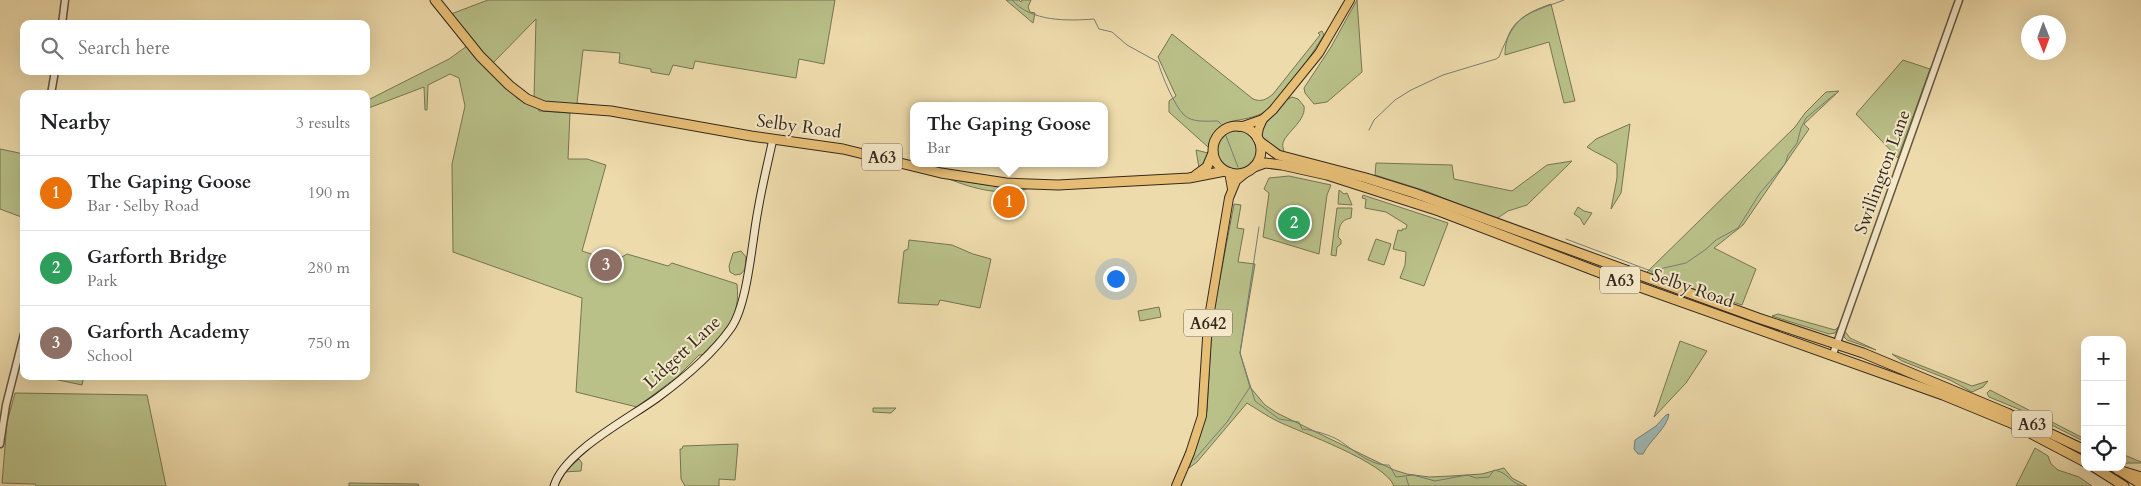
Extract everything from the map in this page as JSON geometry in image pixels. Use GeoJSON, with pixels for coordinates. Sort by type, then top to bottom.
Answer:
{"type":"FeatureCollection","features":[{"type":"Feature","properties":{"kind":"highway","name":"Selby Road"},"geometry":{"type":"LineString","coordinates":[[435,0],[480,56],[517,92],[538,104],[611,111],[773,139],[847,149],[910,165]]}},
{"type":"Feature","properties":{"kind":"highway"},"geometry":{"type":"LineString","coordinates":[[1189,178],[1201,172],[1210,162],[1214,153],[1215,142],[1224,130],[1240,127],[1253,132],[1258,139],[1260,155],[1250,169],[1236,174],[1227,172],[1216,161],[1214,153]]}},
{"type":"Feature","properties":{"kind":"highway","name":"Selby Road"},"geometry":{"type":"LineString","coordinates":[[1258,139],[1278,155],[1368,178],[1414,193],[1608,265],[1863,352],[2008,413],[2081,448]]}},
{"type":"Feature","properties":{"kind":"highway","name":"Selby Road"},"geometry":{"type":"LineString","coordinates":[[1250,169],[1265,163],[1282,165],[1326,175],[1424,206],[1606,275],[1943,395],[2011,423],[2081,460]]}},
{"type":"Feature","properties":{"kind":"highway","name":"Selby Road"},"geometry":{"type":"LineString","coordinates":[[918,167],[941,173],[1006,183],[1063,184],[1189,178],[1227,172]]}},
{"type":"Feature","properties":{"kind":"highway"},"geometry":{"type":"LineString","coordinates":[[2100,471],[2124,486]]}},
{"type":"Feature","properties":{"kind":"highway"},"geometry":{"type":"LineString","coordinates":[[2121,471],[2141,484]]}},
{"type":"Feature","properties":{"kind":"highway"},"geometry":{"type":"LineString","coordinates":[[2124,471],[2141,477]]}},
{"type":"Feature","properties":{"kind":"main road"},"geometry":{"type":"LineString","coordinates":[[1240,127],[1263,119],[1274,110],[1314,61],[1333,32],[1350,0]]}},
{"type":"Feature","properties":{"kind":"main road"},"geometry":{"type":"LineString","coordinates":[[1258,139],[1259,128],[1263,119]]}},
{"type":"Feature","properties":{"kind":"main road","name":"Lidgett Lane"},"geometry":{"type":"LineString","coordinates":[[554,486],[558,475],[564,467],[603,434],[656,399],[711,350],[735,323],[744,296],[759,203],[773,139]]}},
{"type":"Feature","properties":{"kind":"main road"},"geometry":{"type":"LineString","coordinates":[[1232,189],[1236,181],[1250,169]]}},
{"type":"Feature","properties":{"kind":"main road","name":"A642"},"geometry":{"type":"LineString","coordinates":[[1176,486],[1187,459],[1203,408],[1208,322],[1232,189],[1227,172]]}},
{"type":"Feature","properties":{"kind":"street"},"geometry":{"type":"LineString","coordinates":[[62,20],[65,0]]}},
{"type":"Feature","properties":{"kind":"street","name":"Swillington Lane"},"geometry":{"type":"LineString","coordinates":[[1832,354],[1959,0]]}},
{"type":"Feature","properties":{"kind":"street"},"geometry":{"type":"LineString","coordinates":[[52,90],[54,75]]}},
{"type":"Feature","properties":{"kind":"street"},"geometry":{"type":"LineString","coordinates":[[0,444],[6,405],[20,350]]}},
{"type":"Feature","properties":{"kind":"green space"},"geometry":{"type":"Polygon","coordinates":[[[488,0],[835,0],[824,64],[799,59],[796,78],[695,61],[693,69],[673,65],[669,75],[651,72],[651,69],[619,63],[620,53],[583,50],[577,103],[608,107],[548,103],[534,99],[536,19],[492,64],[451,14],[488,0]]]}},
{"type":"Feature","properties":{"kind":"green space"},"geometry":{"type":"Polygon","coordinates":[[[1006,0],[1019,0],[1021,2],[1022,0],[1031,0],[1028,7],[1030,12],[1035,13],[1033,23],[1006,0]]]}},
{"type":"Feature","properties":{"kind":"green space"},"geometry":{"type":"Polygon","coordinates":[[[1357,0],[1362,72],[1327,102],[1314,104],[1305,93],[1304,88],[1331,47],[1357,0]]]}},
{"type":"Feature","properties":{"kind":"green space"},"geometry":{"type":"Polygon","coordinates":[[[1551,4],[1575,101],[1564,103],[1549,42],[1505,55],[1509,35],[1518,21],[1533,11],[1551,4]]]}},
{"type":"Feature","properties":{"kind":"green space"},"geometry":{"type":"Polygon","coordinates":[[[1322,31],[1324,35],[1305,65],[1274,105],[1257,115],[1224,124],[1212,136],[1208,147],[1169,112],[1169,101],[1176,96],[1158,57],[1172,34],[1253,99],[1261,100],[1273,94],[1320,35],[1318,33],[1322,31]]]}},
{"type":"Feature","properties":{"kind":"green space"},"geometry":{"type":"Polygon","coordinates":[[[467,46],[518,99],[538,107],[539,111],[570,113],[568,159],[587,159],[606,165],[582,251],[607,259],[609,255],[620,258],[627,254],[668,266],[672,263],[737,284],[738,296],[736,306],[724,331],[702,355],[699,355],[677,377],[637,407],[576,392],[582,298],[453,252],[452,164],[465,106],[459,78],[450,74],[428,85],[427,110],[425,110],[424,87],[370,107],[370,99],[449,59],[467,46]]]}},
{"type":"Feature","properties":{"kind":"green space"},"geometry":{"type":"Polygon","coordinates":[[[1903,60],[1930,69],[1898,158],[1856,114],[1903,60]]]}},
{"type":"Feature","properties":{"kind":"green space"},"geometry":{"type":"Polygon","coordinates":[[[1839,91],[1804,124],[1809,129],[1743,225],[1714,248],[1756,269],[1742,305],[1646,273],[1795,127],[1805,113],[1826,92],[1839,91]]]}},
{"type":"Feature","properties":{"kind":"green space"},"geometry":{"type":"Polygon","coordinates":[[[1292,97],[1298,99],[1304,106],[1304,113],[1284,140],[1284,150],[1282,153],[1264,140],[1261,133],[1274,112],[1282,103],[1292,97]]]}},
{"type":"Feature","properties":{"kind":"green space"},"geometry":{"type":"Polygon","coordinates":[[[1630,124],[1621,193],[1611,209],[1617,178],[1617,164],[1587,147],[1596,139],[1630,124]]]}},
{"type":"Feature","properties":{"kind":"green space"},"geometry":{"type":"Polygon","coordinates":[[[1238,128],[1253,134],[1259,149],[1253,164],[1238,170],[1223,164],[1217,149],[1223,134],[1238,128]]]}},
{"type":"Feature","properties":{"kind":"green space"},"geometry":{"type":"Polygon","coordinates":[[[0,149],[20,153],[20,216],[0,209],[0,149]]]}},
{"type":"Feature","properties":{"kind":"green space"},"geometry":{"type":"Polygon","coordinates":[[[1196,150],[1208,153],[1207,159],[1199,168],[1196,150]]]}},
{"type":"Feature","properties":{"kind":"green space"},"geometry":{"type":"Polygon","coordinates":[[[1572,161],[1527,205],[1508,211],[1496,219],[1426,191],[1375,175],[1376,163],[1452,165],[1454,179],[1512,191],[1547,165],[1572,161]]]}},
{"type":"Feature","properties":{"kind":"green space"},"geometry":{"type":"Polygon","coordinates":[[[1289,176],[1331,185],[1327,195],[1319,254],[1263,237],[1269,193],[1264,189],[1269,178],[1289,176]]]}},
{"type":"Feature","properties":{"kind":"green space"},"geometry":{"type":"Polygon","coordinates":[[[949,179],[987,185],[1030,188],[1010,192],[989,191],[949,179]]]}},
{"type":"Feature","properties":{"kind":"green space"},"geometry":{"type":"Polygon","coordinates":[[[1339,190],[1344,194],[1347,193],[1352,205],[1338,204],[1339,190]]]}},
{"type":"Feature","properties":{"kind":"green space"},"geometry":{"type":"Polygon","coordinates":[[[1363,195],[1448,223],[1424,286],[1400,278],[1405,265],[1406,252],[1393,249],[1398,230],[1406,229],[1407,225],[1386,212],[1365,208],[1366,199],[1362,198],[1363,195]]]}},
{"type":"Feature","properties":{"kind":"green space"},"geometry":{"type":"Polygon","coordinates":[[[1234,204],[1241,205],[1237,228],[1244,229],[1238,262],[1255,264],[1240,353],[1250,387],[1265,405],[1277,413],[1394,470],[1429,477],[1482,474],[1504,468],[1512,478],[1527,486],[1394,486],[1375,467],[1360,458],[1277,421],[1247,403],[1197,462],[1189,468],[1207,411],[1212,321],[1234,204]]]}},
{"type":"Feature","properties":{"kind":"green space"},"geometry":{"type":"Polygon","coordinates":[[[1578,207],[1592,213],[1584,225],[1580,218],[1574,214],[1578,207]]]}},
{"type":"Feature","properties":{"kind":"green space"},"geometry":{"type":"Polygon","coordinates":[[[1337,208],[1352,208],[1351,218],[1344,220],[1340,227],[1338,237],[1341,240],[1341,244],[1337,247],[1336,256],[1331,255],[1337,208]]]}},
{"type":"Feature","properties":{"kind":"green space"},"geometry":{"type":"Polygon","coordinates":[[[1376,239],[1391,244],[1384,265],[1368,260],[1376,239]]]}},
{"type":"Feature","properties":{"kind":"green space"},"geometry":{"type":"Polygon","coordinates":[[[909,240],[952,245],[991,259],[980,308],[940,300],[938,305],[898,303],[904,251],[908,249],[909,240]]]}},
{"type":"Feature","properties":{"kind":"green space"},"geometry":{"type":"Polygon","coordinates":[[[741,251],[746,257],[745,269],[741,274],[735,275],[730,272],[729,266],[733,253],[741,251]]]}},
{"type":"Feature","properties":{"kind":"green space"},"geometry":{"type":"Polygon","coordinates":[[[1159,307],[1161,317],[1140,321],[1138,311],[1159,307]]]}},
{"type":"Feature","properties":{"kind":"green space"},"geometry":{"type":"Polygon","coordinates":[[[1778,314],[1835,330],[1839,326],[1835,333],[1829,334],[1772,316],[1778,314]]]}},
{"type":"Feature","properties":{"kind":"green space"},"geometry":{"type":"Polygon","coordinates":[[[1844,330],[1850,338],[1876,350],[1847,340],[1844,337],[1844,330]]]}},
{"type":"Feature","properties":{"kind":"green space"},"geometry":{"type":"Polygon","coordinates":[[[1680,341],[1707,351],[1686,383],[1654,417],[1680,341]]]}},
{"type":"Feature","properties":{"kind":"green space"},"geometry":{"type":"Polygon","coordinates":[[[1892,354],[1972,386],[1988,381],[1983,387],[1972,392],[1950,380],[1902,361],[1892,354]]]}},
{"type":"Feature","properties":{"kind":"green space"},"geometry":{"type":"Polygon","coordinates":[[[58,380],[83,380],[82,385],[58,380]]]}},
{"type":"Feature","properties":{"kind":"green space"},"geometry":{"type":"Polygon","coordinates":[[[1990,390],[2081,437],[2081,440],[2028,413],[1989,397],[1987,393],[1990,390]]]}},
{"type":"Feature","properties":{"kind":"green space"},"geometry":{"type":"Polygon","coordinates":[[[15,393],[147,395],[166,486],[36,486],[35,484],[2,483],[7,422],[15,393]]]}},
{"type":"Feature","properties":{"kind":"green space"},"geometry":{"type":"Polygon","coordinates":[[[873,408],[896,408],[891,413],[873,412],[873,408]]]}},
{"type":"Feature","properties":{"kind":"green space"},"geometry":{"type":"Polygon","coordinates":[[[738,444],[735,480],[719,479],[719,486],[685,486],[681,479],[680,449],[683,446],[738,444]]]}},
{"type":"Feature","properties":{"kind":"green space"},"geometry":{"type":"Polygon","coordinates":[[[2035,448],[2048,456],[2051,464],[2058,470],[2079,477],[2092,486],[2016,486],[2035,448]]]}},
{"type":"Feature","properties":{"kind":"green space"},"geometry":{"type":"Polygon","coordinates":[[[2126,456],[2141,462],[2141,463],[2127,463],[2126,456]]]}},
{"type":"Feature","properties":{"kind":"green space"},"geometry":{"type":"Polygon","coordinates":[[[579,459],[582,463],[581,471],[564,472],[579,459]]]}},
{"type":"Feature","properties":{"kind":"green space"},"geometry":{"type":"Polygon","coordinates":[[[349,483],[418,484],[419,486],[349,486],[349,483]]]}},
{"type":"Feature","properties":{"kind":"water"},"geometry":{"type":"Polygon","coordinates":[[[1669,414],[1662,429],[1643,454],[1638,454],[1634,449],[1635,440],[1656,426],[1669,414]]]}},
{"type":"Feature","properties":{"kind":"waterway"},"geometry":{"type":"LineString","coordinates":[[1012,0],[1029,13],[1050,19],[1094,19],[1099,29],[1112,32],[1127,45],[1158,62],[1172,98],[1187,118],[1218,121],[1221,124]]}},
{"type":"Feature","properties":{"kind":"waterway"},"geometry":{"type":"LineString","coordinates":[[1369,130],[1374,120],[1395,100],[1411,90],[1443,75],[1496,59],[1499,57],[1516,24],[1522,18],[1539,9],[1564,0]]}},
{"type":"Feature","properties":{"kind":"waterway"},"geometry":{"type":"LineString","coordinates":[[1652,274],[1652,271],[1655,270],[1686,263],[1716,240],[1738,228],[1760,193],[1785,164],[1788,155],[1797,143],[1806,118],[1835,94]]}},
{"type":"Feature","properties":{"kind":"waterway"},"geometry":{"type":"LineString","coordinates":[[1226,136],[1238,167]]}},
{"type":"Feature","properties":{"kind":"waterway"},"geometry":{"type":"LineString","coordinates":[[1259,227],[1240,353],[1255,401],[1279,419],[1299,422],[1302,429],[1332,437],[1376,463],[1389,465],[1396,477],[1413,475],[1435,481],[1467,475],[1476,478],[1489,477],[1494,470],[1503,473],[1522,486]]}},
{"type":"Feature","properties":{"kind":"waterway"},"geometry":{"type":"LineString","coordinates":[[1566,239],[1651,271]]}},
{"type":"Feature","properties":{"kind":"waterway"},"geometry":{"type":"LineString","coordinates":[[1194,460],[1227,422],[1250,387]]}},
{"type":"Feature","properties":{"kind":"waterway"},"geometry":{"type":"LineString","coordinates":[[1406,477],[1409,486]]}},
{"type":"Feature","properties":{"kind":"place","name":"The Gaping Goose"},"geometry":{"type":"Point","coordinates":[1009,202]}},
{"type":"Feature","properties":{"kind":"place","name":"Garforth Bridge"},"geometry":{"type":"Point","coordinates":[1294,223]}},
{"type":"Feature","properties":{"kind":"place","name":"Garforth Academy"},"geometry":{"type":"Point","coordinates":[606,265]}}]}
